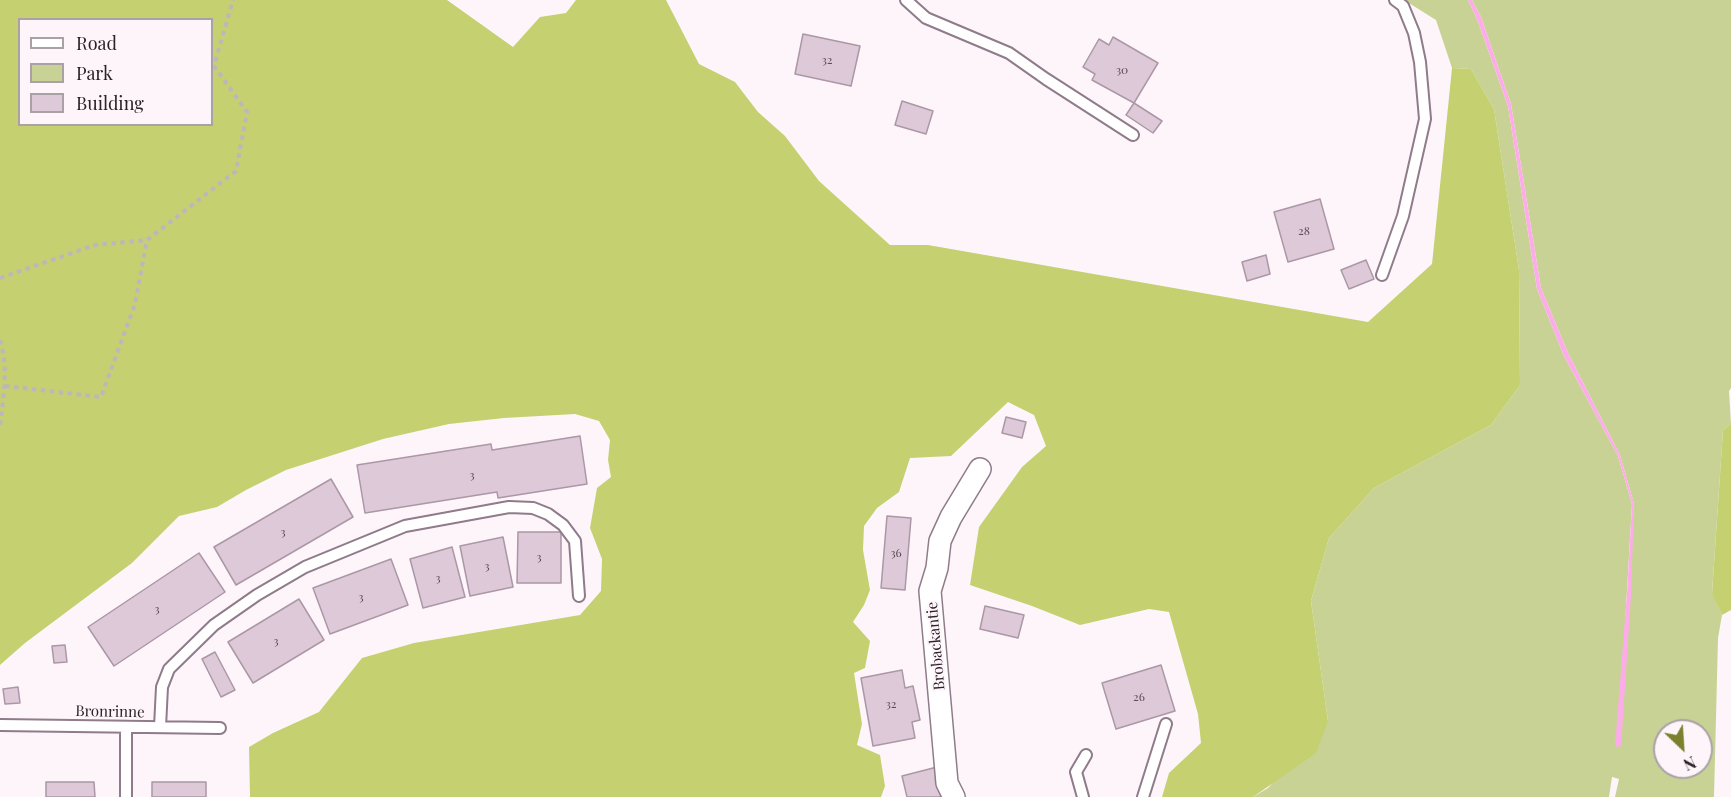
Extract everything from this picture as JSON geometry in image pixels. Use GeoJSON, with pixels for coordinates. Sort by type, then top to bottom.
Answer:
{"type":"FeatureCollection","features":[{"type":"Feature","properties":{"kind":"street","name":"Brobackantie"},"geometry":{"type":"LineString","coordinates":[[954,797],[947,783],[930,591],[938,568],[940,541],[951,517],[980,469]]}},
{"type":"Feature","properties":{"kind":"lane"},"geometry":{"type":"LineString","coordinates":[[906,0],[926,18],[1009,53],[1133,135]]}},
{"type":"Feature","properties":{"kind":"lane"},"geometry":{"type":"LineString","coordinates":[[1382,275],[1402,216],[1425,120],[1420,62],[1414,33],[1403,6],[1395,0]]}},
{"type":"Feature","properties":{"kind":"lane"},"geometry":{"type":"LineString","coordinates":[[160,727],[162,687],[169,669],[214,625],[257,595],[305,567],[405,526],[509,507],[532,508],[540,511],[563,525],[575,541],[579,596]]}},
{"type":"Feature","properties":{"kind":"lane"},"geometry":{"type":"LineString","coordinates":[[1143,797],[1166,724]]}},
{"type":"Feature","properties":{"kind":"lane","name":"Bronrinne"},"geometry":{"type":"LineString","coordinates":[[0,725],[220,728]]}},
{"type":"Feature","properties":{"kind":"lane"},"geometry":{"type":"LineString","coordinates":[[126,727],[126,797]]}},
{"type":"Feature","properties":{"kind":"lane"},"geometry":{"type":"LineString","coordinates":[[1083,797],[1076,772],[1086,755]]}},
{"type":"Feature","properties":{"kind":"path"},"geometry":{"type":"LineString","coordinates":[[0,278],[95,245],[147,240],[236,171],[247,112],[214,66],[233,0]]}},
{"type":"Feature","properties":{"kind":"path"},"geometry":{"type":"LineString","coordinates":[[5,386],[101,398],[135,304],[147,240]]}},
{"type":"Feature","properties":{"kind":"path"},"geometry":{"type":"LineString","coordinates":[[0,340],[5,358],[5,386],[0,427]]}},
{"type":"Feature","properties":{"kind":"green space"},"geometry":{"type":"Polygon","coordinates":[[[0,0],[447,0],[513,47],[540,17],[566,13],[576,0],[666,0],[699,64],[735,82],[758,112],[785,136],[819,181],[890,245],[928,245],[1368,322],[1432,264],[1452,68],[1471,69],[1494,109],[1519,270],[1520,385],[1491,425],[1374,488],[1329,538],[1311,601],[1328,721],[1316,753],[1253,797],[1162,797],[1169,773],[1201,743],[1198,714],[1169,612],[1149,609],[1080,625],[970,585],[979,527],[1022,467],[1046,446],[1034,415],[1008,402],[951,456],[910,458],[899,492],[877,508],[864,526],[863,550],[870,590],[853,622],[870,641],[865,668],[854,673],[862,724],[857,745],[880,755],[885,786],[881,797],[250,797],[249,747],[319,712],[362,658],[414,643],[580,615],[601,591],[602,559],[590,528],[597,488],[611,477],[608,460],[610,440],[599,421],[575,414],[449,424],[383,439],[286,470],[217,507],[179,516],[132,563],[25,643],[0,665],[0,0]]]}},
{"type":"Feature","properties":{"kind":"green space"},"geometry":{"type":"Polygon","coordinates":[[[1404,0],[1468,0],[1477,19],[1508,106],[1537,289],[1564,356],[1618,456],[1632,504],[1618,746],[1634,504],[1620,455],[1568,353],[1541,288],[1511,104],[1481,17],[1472,0],[1731,0],[1731,388],[1729,391],[1731,424],[1723,430],[1712,593],[1722,615],[1718,638],[1714,797],[1615,797],[1619,779],[1612,777],[1609,797],[1253,797],[1268,788],[1328,721],[1311,601],[1329,538],[1374,488],[1491,425],[1520,385],[1519,270],[1494,109],[1471,69],[1452,68],[1436,20],[1404,0]]]}},
{"type":"Feature","properties":{"kind":"green space"},"geometry":{"type":"Polygon","coordinates":[[[1731,424],[1731,610],[1722,615],[1712,594],[1723,430],[1731,424]]]}},
{"type":"Feature","properties":{"kind":"shaded area"},"geometry":{"type":"Polygon","coordinates":[[[1468,0],[1472,0],[1481,17],[1511,104],[1541,288],[1568,353],[1620,455],[1634,504],[1631,595],[1621,746],[1615,747],[1632,504],[1618,456],[1564,356],[1537,289],[1508,106],[1468,0]]]}},
{"type":"Feature","properties":{"kind":"building"},"geometry":{"type":"Polygon","coordinates":[[[803,34],[860,46],[851,86],[795,74],[803,34]]]}},
{"type":"Feature","properties":{"kind":"building"},"geometry":{"type":"Polygon","coordinates":[[[1113,37],[1158,63],[1134,103],[1092,80],[1095,74],[1083,67],[1099,39],[1109,45],[1113,37]]]}},
{"type":"Feature","properties":{"kind":"building"},"geometry":{"type":"Polygon","coordinates":[[[902,101],[933,111],[926,134],[895,125],[902,101]]]}},
{"type":"Feature","properties":{"kind":"building"},"geometry":{"type":"Polygon","coordinates":[[[1134,103],[1162,121],[1153,133],[1126,115],[1134,103]]]}},
{"type":"Feature","properties":{"kind":"building"},"geometry":{"type":"Polygon","coordinates":[[[1320,199],[1334,249],[1288,262],[1274,212],[1320,199]]]}},
{"type":"Feature","properties":{"kind":"building"},"geometry":{"type":"Polygon","coordinates":[[[1266,255],[1270,274],[1247,281],[1242,262],[1266,255]]]}},
{"type":"Feature","properties":{"kind":"building"},"geometry":{"type":"Polygon","coordinates":[[[1366,260],[1374,279],[1349,289],[1341,270],[1366,260]]]}},
{"type":"Feature","properties":{"kind":"building"},"geometry":{"type":"Polygon","coordinates":[[[1006,417],[1026,422],[1022,438],[1002,433],[1006,417]]]}},
{"type":"Feature","properties":{"kind":"building"},"geometry":{"type":"Polygon","coordinates":[[[580,436],[587,484],[498,498],[497,492],[365,513],[357,465],[491,444],[492,450],[580,436]]]}},
{"type":"Feature","properties":{"kind":"building"},"geometry":{"type":"Polygon","coordinates":[[[331,479],[353,517],[236,585],[214,547],[331,479]]]}},
{"type":"Feature","properties":{"kind":"building"},"geometry":{"type":"Polygon","coordinates":[[[887,516],[911,518],[905,590],[881,588],[887,516]]]}},
{"type":"Feature","properties":{"kind":"building"},"geometry":{"type":"Polygon","coordinates":[[[518,532],[561,532],[561,583],[517,583],[518,532]]]}},
{"type":"Feature","properties":{"kind":"building"},"geometry":{"type":"Polygon","coordinates":[[[503,537],[513,587],[470,596],[460,546],[503,537]]]}},
{"type":"Feature","properties":{"kind":"building"},"geometry":{"type":"Polygon","coordinates":[[[452,547],[465,597],[423,608],[410,559],[452,547]]]}},
{"type":"Feature","properties":{"kind":"building"},"geometry":{"type":"Polygon","coordinates":[[[199,553],[225,592],[114,666],[88,627],[199,553]]]}},
{"type":"Feature","properties":{"kind":"building"},"geometry":{"type":"Polygon","coordinates":[[[391,559],[408,605],[330,634],[313,588],[391,559]]]}},
{"type":"Feature","properties":{"kind":"building"},"geometry":{"type":"Polygon","coordinates":[[[299,599],[324,640],[253,683],[228,642],[299,599]]]}},
{"type":"Feature","properties":{"kind":"building"},"geometry":{"type":"Polygon","coordinates":[[[985,606],[1024,615],[1018,638],[980,629],[985,606]]]}},
{"type":"Feature","properties":{"kind":"building"},"geometry":{"type":"Polygon","coordinates":[[[65,645],[67,662],[54,663],[52,646],[65,645]]]}},
{"type":"Feature","properties":{"kind":"building"},"geometry":{"type":"Polygon","coordinates":[[[215,652],[235,690],[221,697],[202,659],[215,652]]]}},
{"type":"Feature","properties":{"kind":"building"},"geometry":{"type":"Polygon","coordinates":[[[1161,665],[1175,711],[1116,729],[1102,683],[1161,665]]]}},
{"type":"Feature","properties":{"kind":"building"},"geometry":{"type":"Polygon","coordinates":[[[902,670],[905,688],[913,686],[920,720],[912,722],[915,738],[873,746],[861,678],[902,670]]]}},
{"type":"Feature","properties":{"kind":"building"},"geometry":{"type":"Polygon","coordinates":[[[18,687],[20,703],[5,704],[3,689],[18,687]]]}},
{"type":"Feature","properties":{"kind":"building"},"geometry":{"type":"Polygon","coordinates":[[[937,767],[944,797],[907,797],[902,776],[937,767]]]}},
{"type":"Feature","properties":{"kind":"building"},"geometry":{"type":"Polygon","coordinates":[[[46,782],[94,782],[95,797],[46,797],[46,782]]]}},
{"type":"Feature","properties":{"kind":"building"},"geometry":{"type":"Polygon","coordinates":[[[152,782],[206,782],[206,797],[152,797],[152,782]]]}}]}
